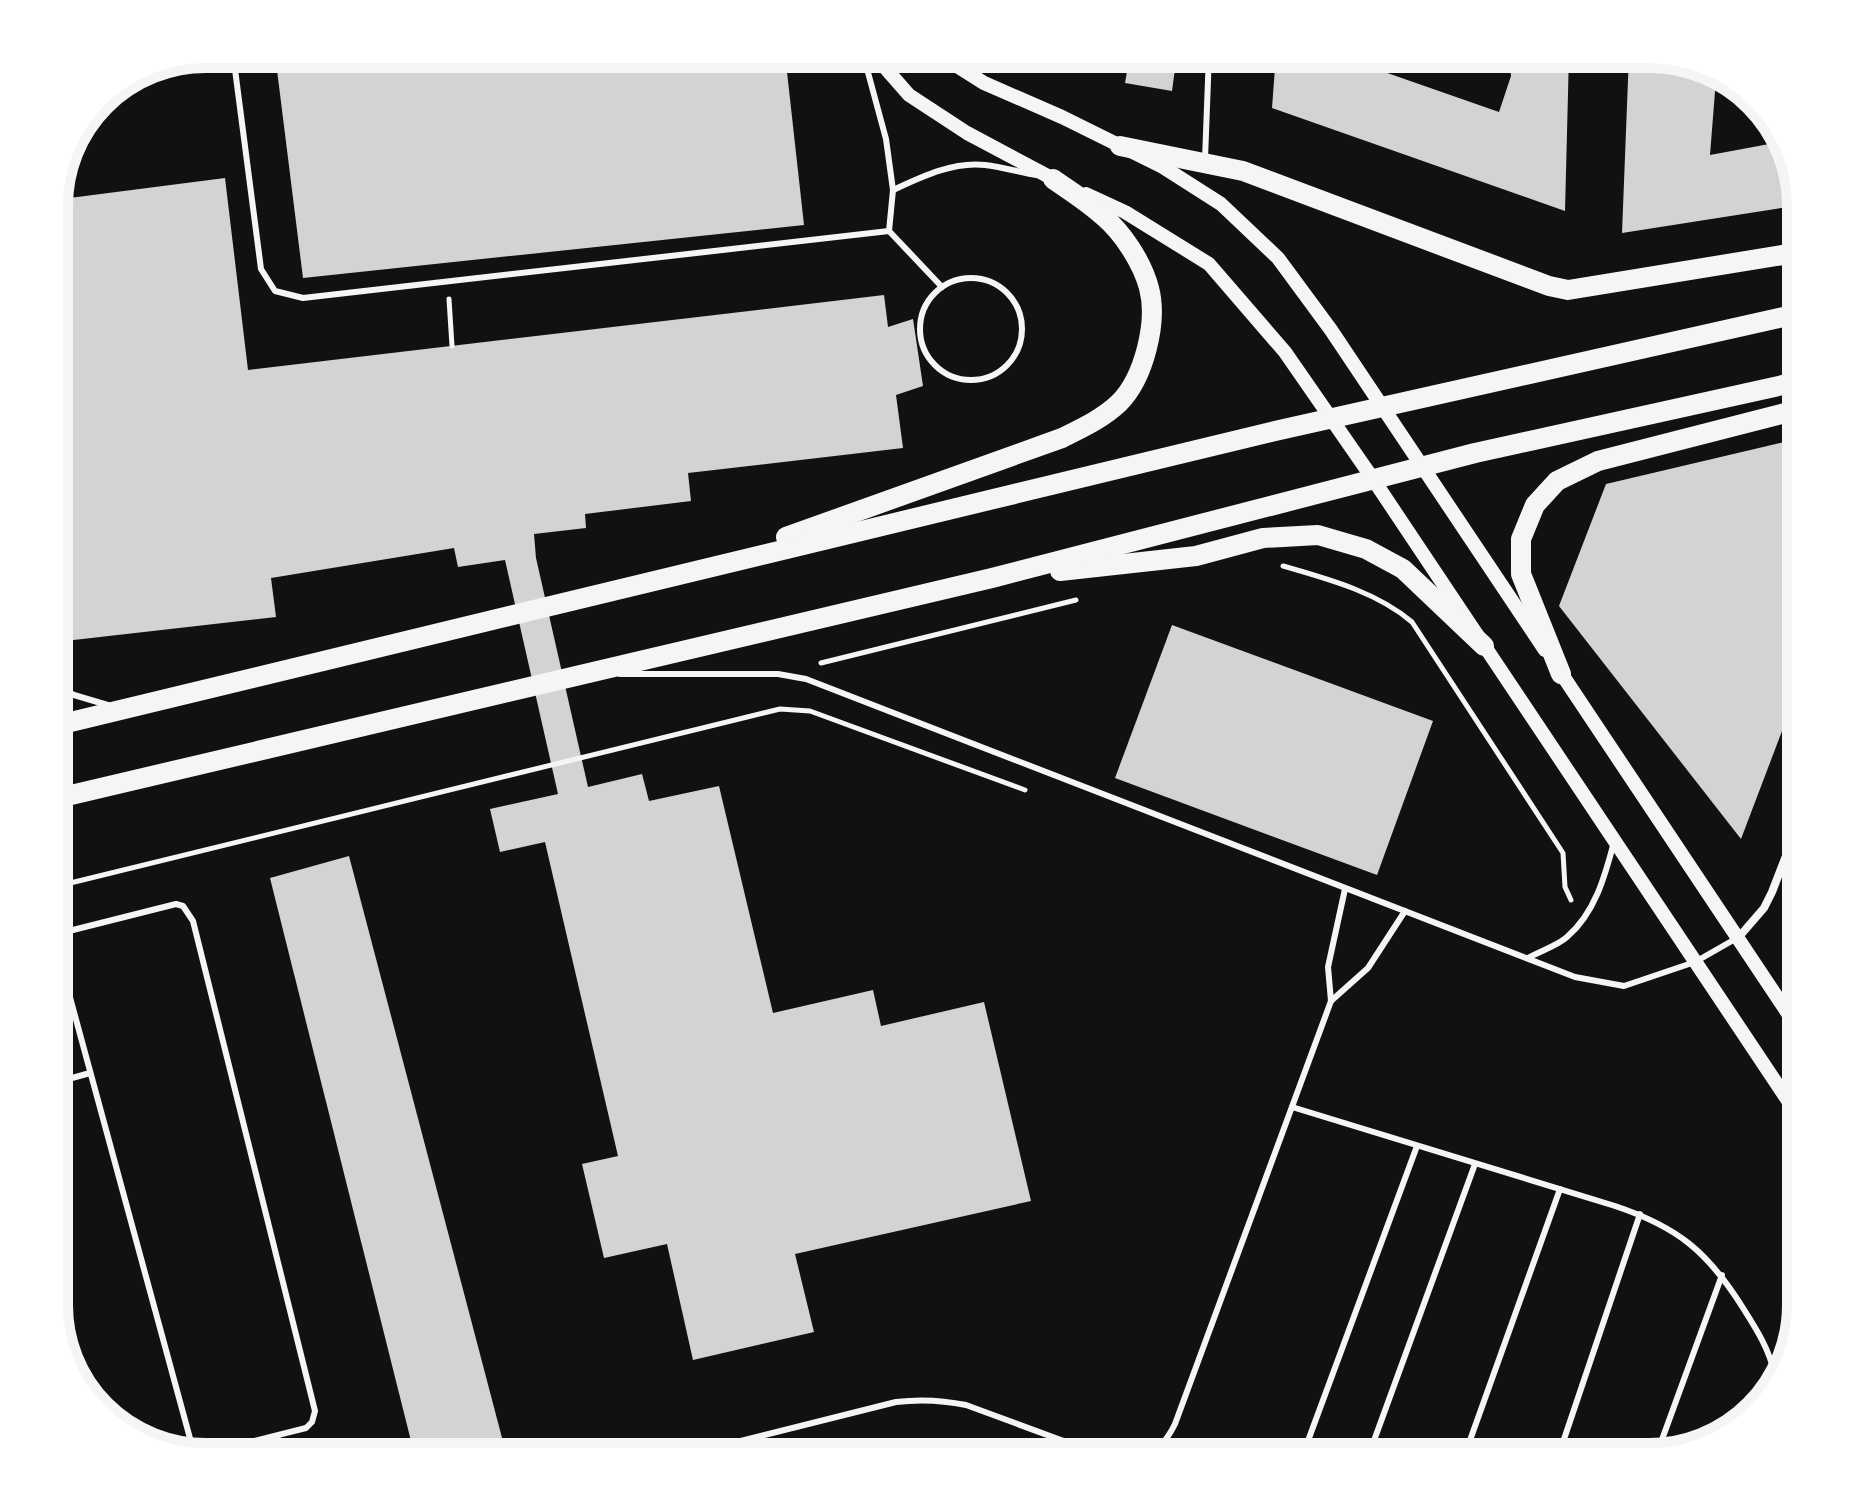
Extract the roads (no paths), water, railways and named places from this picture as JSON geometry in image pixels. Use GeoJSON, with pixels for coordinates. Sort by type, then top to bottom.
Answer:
{"type":"FeatureCollection","features":[{"type":"Feature","properties":{"kind":"main road"},"geometry":{"type":"LineString","coordinates":[[1120,146],[1243,171],[1549,286],[1568,290],[1787,254]]}},
{"type":"Feature","properties":{"kind":"main road"},"geometry":{"type":"LineString","coordinates":[[686,573],[1062,438],[1102,418],[1121,401],[1135,382],[1147,349],[1150,289],[1134,254],[1104,217],[1053,179]]}},
{"type":"Feature","properties":{"kind":"main road"},"geometry":{"type":"LineString","coordinates":[[68,723],[1382,405],[1787,316]]}},
{"type":"Feature","properties":{"kind":"main road"},"geometry":{"type":"LineString","coordinates":[[68,796],[992,578],[1421,467],[1787,384]]}},
{"type":"Feature","properties":{"kind":"main road"},"geometry":{"type":"LineString","coordinates":[[1561,674],[1521,574],[1521,539],[1535,505],[1557,481],[1598,461],[1787,413]]}},
{"type":"Feature","properties":{"kind":"main road"},"geometry":{"type":"LineString","coordinates":[[992,578],[1196,556],[1263,538],[1318,535],[1366,549],[1403,569],[1484,646]]}},
{"type":"Feature","properties":{"kind":"street"},"geometry":{"type":"LineString","coordinates":[[885,68],[909,95],[967,133],[1053,179],[1125,212],[1209,264],[1285,352],[1373,479],[1787,1099]]}},
{"type":"Feature","properties":{"kind":"street"},"geometry":{"type":"LineString","coordinates":[[960,68],[984,83],[1163,167],[1221,204],[1278,258],[1382,405],[1787,1012]]}},
{"type":"Feature","properties":{"kind":"street"},"geometry":{"type":"LineString","coordinates":[[1738,938],[1764,908],[1787,853]]}},
{"type":"Feature","properties":{"kind":"lane"},"geometry":{"type":"LineString","coordinates":[[235,68],[261,269],[275,291],[303,298],[889,231]]}},
{"type":"Feature","properties":{"kind":"lane"},"geometry":{"type":"LineString","coordinates":[[867,68],[886,139],[893,190],[889,231],[942,287]]}},
{"type":"Feature","properties":{"kind":"lane"},"geometry":{"type":"LineString","coordinates":[[1204,162],[1208,68]]}},
{"type":"Feature","properties":{"kind":"lane"},"geometry":{"type":"LineString","coordinates":[[893,190],[952,167],[982,164],[1053,179]]}},
{"type":"Feature","properties":{"kind":"lane"},"geometry":{"type":"LineString","coordinates":[[969,278],[1002,288],[1012,298],[1023,329],[1020,346],[1005,369],[987,379],[970,381],[950,376],[929,359],[921,341],[920,323],[926,305],[942,287],[969,278]]}},
{"type":"Feature","properties":{"kind":"lane"},"geometry":{"type":"LineString","coordinates":[[588,675],[778,674],[806,679],[1575,977],[1624,986],[1695,962],[1738,938]]}},
{"type":"Feature","properties":{"kind":"lane"},"geometry":{"type":"LineString","coordinates":[[68,692],[126,710]]}},
{"type":"Feature","properties":{"kind":"lane"},"geometry":{"type":"LineString","coordinates":[[1528,958],[1566,939],[1587,913],[1602,887],[1615,842]]}},
{"type":"Feature","properties":{"kind":"lane"},"geometry":{"type":"LineString","coordinates":[[1163,1443],[1175,1424],[1331,1001],[1328,967],[1345,889]]}},
{"type":"Feature","properties":{"kind":"lane"},"geometry":{"type":"LineString","coordinates":[[68,931],[176,904],[183,906],[193,921],[315,1411],[312,1422],[306,1428],[246,1443]]}},
{"type":"Feature","properties":{"kind":"lane"},"geometry":{"type":"LineString","coordinates":[[1331,1001],[1345,992],[1368,968],[1405,911]]}},
{"type":"Feature","properties":{"kind":"lane"},"geometry":{"type":"LineString","coordinates":[[68,991],[193,1442]]}},
{"type":"Feature","properties":{"kind":"lane"},"geometry":{"type":"LineString","coordinates":[[68,1079],[90,1073]]}},
{"type":"Feature","properties":{"kind":"lane"},"geometry":{"type":"LineString","coordinates":[[1292,1107],[1640,1214],[1685,1239],[1722,1275],[1770,1352],[1773,1366]]}},
{"type":"Feature","properties":{"kind":"lane"},"geometry":{"type":"LineString","coordinates":[[1307,1443],[1417,1146]]}},
{"type":"Feature","properties":{"kind":"lane"},"geometry":{"type":"LineString","coordinates":[[1373,1443],[1475,1164]]}},
{"type":"Feature","properties":{"kind":"lane"},"geometry":{"type":"LineString","coordinates":[[1469,1443],[1560,1189]]}},
{"type":"Feature","properties":{"kind":"lane"},"geometry":{"type":"LineString","coordinates":[[1563,1443],[1640,1214]]}},
{"type":"Feature","properties":{"kind":"lane"},"geometry":{"type":"LineString","coordinates":[[1661,1442],[1722,1275]]}},
{"type":"Feature","properties":{"kind":"lane"},"geometry":{"type":"LineString","coordinates":[[733,1443],[919,1399],[966,1405],[1069,1443]]}},
{"type":"Feature","properties":{"kind":"lane"},"geometry":{"type":"LineString","coordinates":[[277,1436],[279,1443]]}}]}
